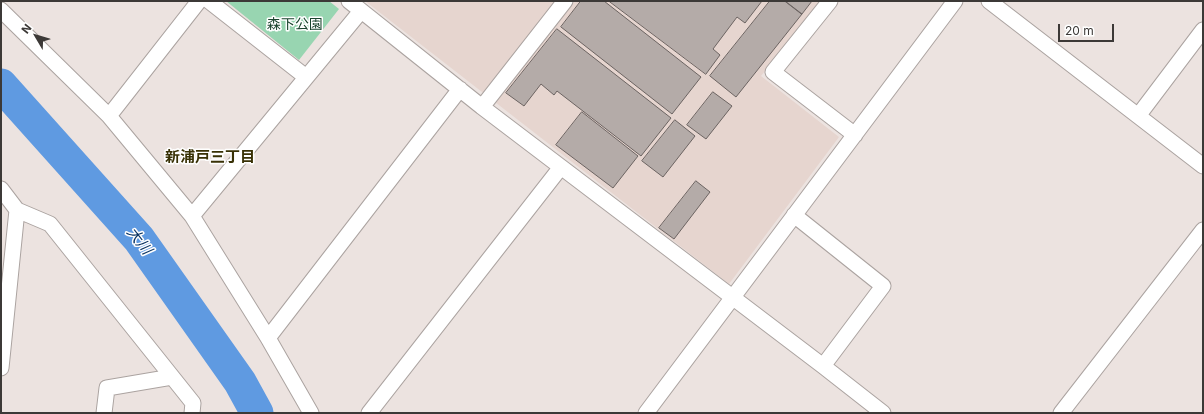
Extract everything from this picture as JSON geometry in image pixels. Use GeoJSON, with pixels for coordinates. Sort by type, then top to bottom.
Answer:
{"type":"FeatureCollection","features":[{"type":"Feature","properties":{"kind":"street"},"geometry":{"type":"LineString","coordinates":[[109,116],[199,1]]}},
{"type":"Feature","properties":{"kind":"street"},"geometry":{"type":"LineString","coordinates":[[209,1],[306,77]]}},
{"type":"Feature","properties":{"kind":"street"},"geometry":{"type":"LineString","coordinates":[[349,1],[482,107],[883,413]]}},
{"type":"Feature","properties":{"kind":"street"},"geometry":{"type":"LineString","coordinates":[[482,107],[565,1]]}},
{"type":"Feature","properties":{"kind":"street"},"geometry":{"type":"LineString","coordinates":[[830,1],[773,72],[854,135]]}},
{"type":"Feature","properties":{"kind":"street"},"geometry":{"type":"LineString","coordinates":[[646,413],[955,1]]}},
{"type":"Feature","properties":{"kind":"street"},"geometry":{"type":"LineString","coordinates":[[989,1],[1203,166]]}},
{"type":"Feature","properties":{"kind":"street"},"geometry":{"type":"LineString","coordinates":[[1,10],[109,116],[192,216],[268,338],[311,413]]}},
{"type":"Feature","properties":{"kind":"street"},"geometry":{"type":"LineString","coordinates":[[192,216],[361,10]]}},
{"type":"Feature","properties":{"kind":"street"},"geometry":{"type":"LineString","coordinates":[[1138,116],[1203,30]]}},
{"type":"Feature","properties":{"kind":"street"},"geometry":{"type":"LineString","coordinates":[[268,338],[460,89]]}},
{"type":"Feature","properties":{"kind":"street"},"geometry":{"type":"LineString","coordinates":[[370,413],[561,167]]}},
{"type":"Feature","properties":{"kind":"street"},"geometry":{"type":"LineString","coordinates":[[1,190],[18,210],[50,224],[193,403],[192,413]]}},
{"type":"Feature","properties":{"kind":"street"},"geometry":{"type":"LineString","coordinates":[[1,368],[18,210]]}},
{"type":"Feature","properties":{"kind":"street"},"geometry":{"type":"LineString","coordinates":[[794,215],[883,286],[823,366]]}},
{"type":"Feature","properties":{"kind":"street"},"geometry":{"type":"LineString","coordinates":[[1061,413],[1203,230]]}},
{"type":"Feature","properties":{"kind":"street"},"geometry":{"type":"LineString","coordinates":[[104,413],[107,388],[172,377]]}},
{"type":"Feature","properties":{"kind":"shaded area"},"geometry":{"type":"Polygon","coordinates":[[[365,1],[820,1],[761,76],[839,137],[729,284],[365,1]]]}},
{"type":"Feature","properties":{"kind":"green space","name":"森下公園"},"geometry":{"type":"Polygon","coordinates":[[[226,1],[329,1],[339,9],[299,60],[226,1]]]}},
{"type":"Feature","properties":{"kind":"building"},"geometry":{"type":"Polygon","coordinates":[[[581,1],[604,1],[701,77],[672,114],[561,27],[581,1]]]}},
{"type":"Feature","properties":{"kind":"building"},"geometry":{"type":"Polygon","coordinates":[[[609,1],[762,1],[745,23],[737,17],[713,49],[720,55],[706,74],[609,1]]]}},
{"type":"Feature","properties":{"kind":"building"},"geometry":{"type":"Polygon","coordinates":[[[770,1],[785,1],[802,14],[736,97],[710,76],[770,1]]]}},
{"type":"Feature","properties":{"kind":"building"},"geometry":{"type":"Polygon","coordinates":[[[785,1],[812,1],[802,14],[785,1]]]}},
{"type":"Feature","properties":{"kind":"building"},"geometry":{"type":"Polygon","coordinates":[[[557,29],[671,118],[641,156],[557,91],[554,95],[541,84],[524,106],[506,93],[557,29]]]}},
{"type":"Feature","properties":{"kind":"building"},"geometry":{"type":"Polygon","coordinates":[[[713,92],[732,106],[706,139],[687,125],[713,92]]]}},
{"type":"Feature","properties":{"kind":"building"},"geometry":{"type":"Polygon","coordinates":[[[582,112],[638,156],[613,188],[556,145],[582,112]]]}},
{"type":"Feature","properties":{"kind":"building"},"geometry":{"type":"Polygon","coordinates":[[[675,120],[695,136],[663,177],[642,161],[675,120]]]}},
{"type":"Feature","properties":{"kind":"building"},"geometry":{"type":"Polygon","coordinates":[[[696,181],[710,192],[674,239],[659,228],[696,181]]]}},
{"type":"Feature","properties":{"kind":"waterway","name":"大川"},"geometry":{"type":"LineString","coordinates":[[1,85],[139,239],[240,382],[257,413]]}},
{"type":"Feature","properties":{"kind":"district","name":"新浦戸三丁目"},"geometry":{"type":"Point","coordinates":[210,157]}}]}
